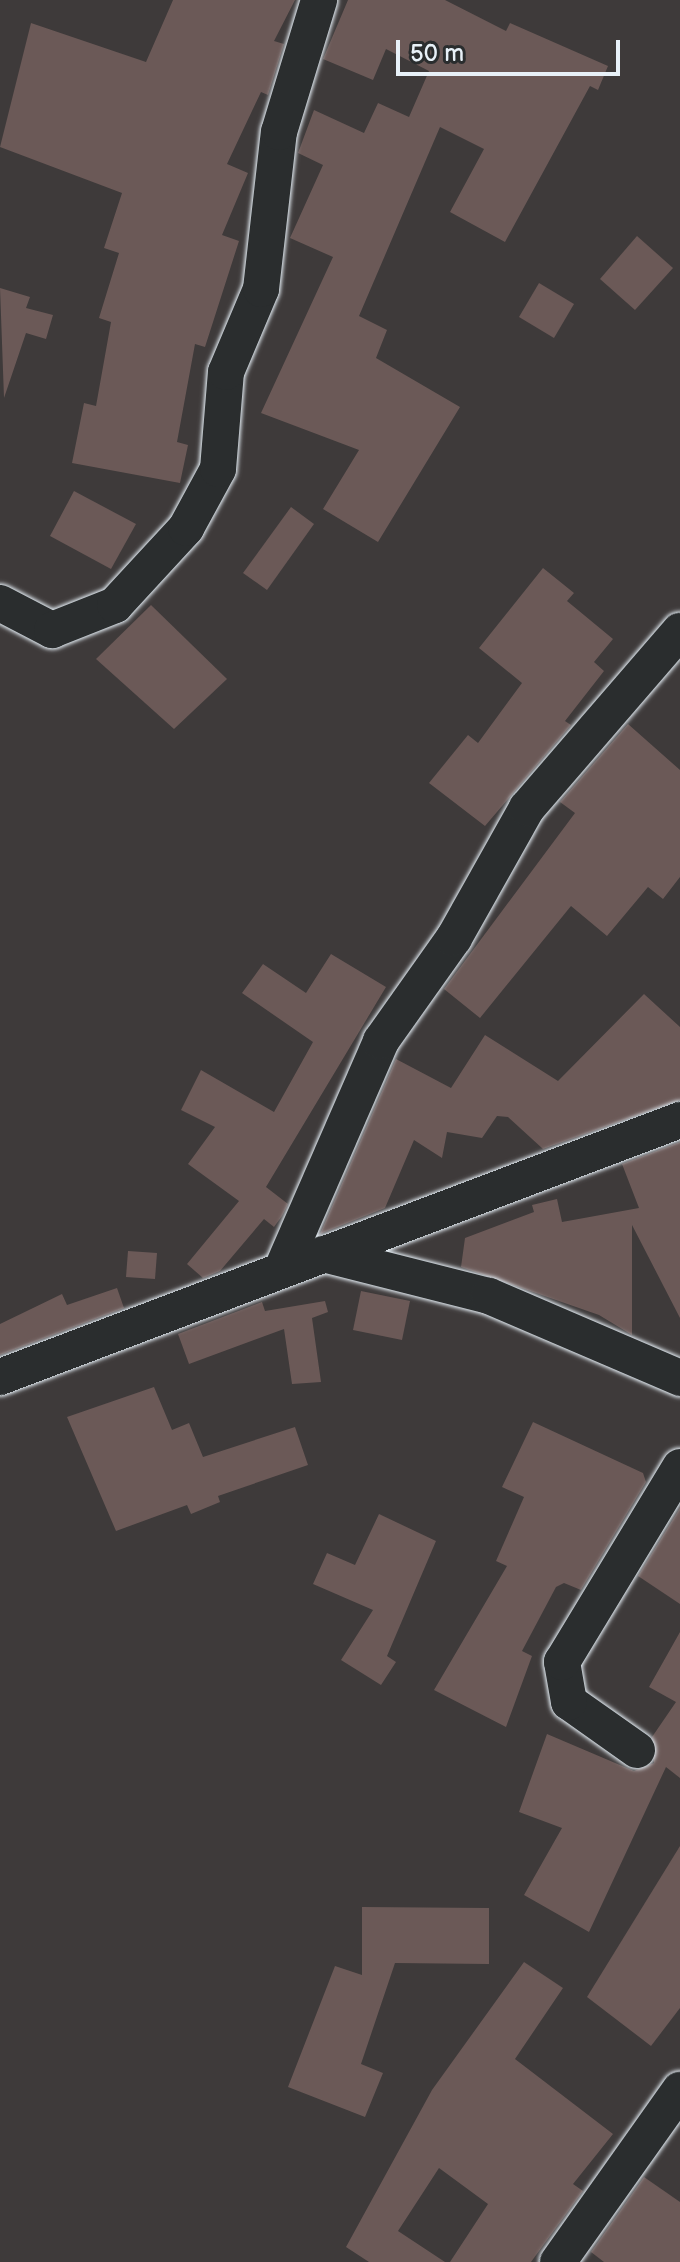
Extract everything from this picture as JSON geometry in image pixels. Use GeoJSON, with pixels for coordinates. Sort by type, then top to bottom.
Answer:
{"type":"FeatureCollection","features":[{"type":"Feature","properties":{"kind":"street"},"geometry":{"type":"LineString","coordinates":[[0,603],[52,630],[115,605],[186,528],[218,469],[226,372],[261,289],[279,132],[319,0]]}},
{"type":"Feature","properties":{"kind":"street"},"geometry":{"type":"LineString","coordinates":[[282,1269],[381,1041],[454,938],[527,808],[680,631]]}},
{"type":"Feature","properties":{"kind":"street"},"geometry":{"type":"LineString","coordinates":[[0,1377],[323,1254],[454,1211],[680,1120]]}},
{"type":"Feature","properties":{"kind":"street"},"geometry":{"type":"LineString","coordinates":[[323,1254],[489,1296],[680,1378]]}},
{"type":"Feature","properties":{"kind":"street"},"geometry":{"type":"LineString","coordinates":[[637,1750],[569,1702],[562,1662],[680,1467]]}},
{"type":"Feature","properties":{"kind":"street"},"geometry":{"type":"LineString","coordinates":[[558,2262],[680,2090]]}},
{"type":"Feature","properties":{"kind":"building"},"geometry":{"type":"Polygon","coordinates":[[[173,0],[295,0],[274,41],[284,44],[268,95],[261,92],[227,164],[248,173],[222,235],[239,241],[205,347],[195,344],[177,442],[188,445],[180,483],[72,463],[84,403],[96,406],[111,322],[99,318],[119,253],[104,248],[122,193],[0,147],[31,23],[146,62],[173,0]]]}},
{"type":"Feature","properties":{"kind":"building"},"geometry":{"type":"Polygon","coordinates":[[[348,0],[445,0],[506,31],[510,23],[608,66],[598,90],[590,86],[505,242],[450,212],[484,149],[440,127],[359,316],[387,330],[376,358],[460,407],[378,542],[323,509],[359,450],[261,413],[333,257],[290,238],[323,165],[298,153],[314,110],[364,133],[378,103],[409,117],[429,71],[386,49],[373,80],[323,59],[348,0]]]}},
{"type":"Feature","properties":{"kind":"building"},"geometry":{"type":"Polygon","coordinates":[[[637,236],[673,268],[635,310],[600,279],[637,236]]]}},
{"type":"Feature","properties":{"kind":"building"},"geometry":{"type":"Polygon","coordinates":[[[539,283],[574,304],[554,338],[519,317],[539,283]]]}},
{"type":"Feature","properties":{"kind":"building"},"geometry":{"type":"Polygon","coordinates":[[[0,288],[30,297],[26,308],[53,315],[46,339],[26,333],[4,398],[0,288]]]}},
{"type":"Feature","properties":{"kind":"building"},"geometry":{"type":"Polygon","coordinates":[[[74,491],[136,524],[111,569],[50,536],[74,491]]]}},
{"type":"Feature","properties":{"kind":"building"},"geometry":{"type":"Polygon","coordinates":[[[291,507],[314,524],[267,590],[243,573],[291,507]]]}},
{"type":"Feature","properties":{"kind":"building"},"geometry":{"type":"Polygon","coordinates":[[[543,568],[574,593],[567,601],[613,639],[594,662],[604,671],[565,721],[571,725],[485,826],[429,783],[468,735],[478,743],[522,683],[479,648],[543,568]]]}},
{"type":"Feature","properties":{"kind":"building"},"geometry":{"type":"Polygon","coordinates":[[[151,605],[227,679],[174,729],[96,659],[151,605]]]}},
{"type":"Feature","properties":{"kind":"building"},"geometry":{"type":"Polygon","coordinates":[[[628,724],[680,770],[680,877],[663,899],[648,887],[607,936],[571,906],[480,1018],[444,989],[575,813],[560,802],[628,724]]]}},
{"type":"Feature","properties":{"kind":"building"},"geometry":{"type":"Polygon","coordinates":[[[331,954],[386,987],[266,1187],[288,1204],[282,1216],[274,1227],[264,1219],[220,1271],[203,1278],[187,1264],[239,1201],[188,1164],[215,1127],[181,1110],[201,1070],[274,1112],[313,1042],[242,993],[263,964],[306,993],[331,954]]]}},
{"type":"Feature","properties":{"kind":"building"},"geometry":{"type":"Polygon","coordinates":[[[644,994],[680,1027],[680,1100],[543,1149],[508,1117],[497,1116],[482,1138],[447,1132],[442,1158],[414,1140],[385,1208],[320,1234],[396,1059],[451,1088],[485,1035],[558,1081],[644,994]]]}},
{"type":"Feature","properties":{"kind":"building"},"geometry":{"type":"Polygon","coordinates":[[[680,1142],[680,1318],[632,1225],[632,1335],[599,1315],[461,1267],[465,1238],[534,1212],[532,1205],[557,1199],[562,1222],[639,1208],[622,1164],[680,1142]]]}},
{"type":"Feature","properties":{"kind":"building"},"geometry":{"type":"Polygon","coordinates":[[[128,1251],[157,1253],[155,1279],[126,1277],[128,1251]]]}},
{"type":"Feature","properties":{"kind":"building"},"geometry":{"type":"Polygon","coordinates":[[[117,1288],[124,1308],[0,1355],[0,1324],[62,1294],[67,1305],[117,1288]]]}},
{"type":"Feature","properties":{"kind":"building"},"geometry":{"type":"Polygon","coordinates":[[[361,1291],[410,1301],[402,1340],[353,1330],[361,1291]]]}},
{"type":"Feature","properties":{"kind":"building"},"geometry":{"type":"Polygon","coordinates":[[[325,1301],[328,1312],[312,1318],[321,1382],[292,1384],[284,1329],[189,1364],[178,1334],[262,1302],[265,1311],[325,1301]]]}},
{"type":"Feature","properties":{"kind":"building"},"geometry":{"type":"Polygon","coordinates":[[[154,1387],[172,1430],[189,1423],[203,1457],[295,1427],[308,1465],[218,1496],[220,1502],[191,1514],[187,1505],[116,1531],[67,1417],[154,1387]]]}},
{"type":"Feature","properties":{"kind":"building"},"geometry":{"type":"Polygon","coordinates":[[[533,1422],[643,1473],[646,1482],[581,1590],[564,1583],[556,1587],[522,1651],[532,1656],[506,1727],[434,1690],[507,1566],[496,1561],[524,1497],[502,1487],[533,1422]]]}},
{"type":"Feature","properties":{"kind":"building"},"geometry":{"type":"Polygon","coordinates":[[[680,1508],[680,1604],[638,1576],[680,1508]]]}},
{"type":"Feature","properties":{"kind":"building"},"geometry":{"type":"Polygon","coordinates":[[[379,1514],[436,1541],[387,1656],[396,1662],[381,1685],[341,1660],[373,1610],[313,1584],[327,1553],[355,1565],[379,1514]]]}},
{"type":"Feature","properties":{"kind":"building"},"geometry":{"type":"Polygon","coordinates":[[[680,1632],[680,1778],[666,1767],[589,1932],[524,1895],[562,1828],[519,1812],[547,1734],[634,1771],[654,1763],[652,1737],[676,1702],[649,1687],[680,1632]]]}},
{"type":"Feature","properties":{"kind":"building"},"geometry":{"type":"Polygon","coordinates":[[[680,1846],[680,2008],[651,2046],[587,1997],[680,1846]]]}},
{"type":"Feature","properties":{"kind":"building"},"geometry":{"type":"Polygon","coordinates":[[[362,1907],[489,1908],[489,1964],[395,1963],[361,2064],[383,2073],[365,2117],[288,2087],[335,1966],[362,1975],[362,1907]]]}},
{"type":"Feature","properties":{"kind":"building"},"geometry":{"type":"Polygon","coordinates":[[[524,1962],[563,1988],[515,2059],[613,2134],[573,2184],[583,2191],[531,2262],[450,2262],[488,2204],[439,2168],[398,2231],[445,2262],[369,2262],[346,2247],[432,2090],[524,1962]]]}},
{"type":"Feature","properties":{"kind":"building"},"geometry":{"type":"Polygon","coordinates":[[[644,2177],[680,2202],[680,2262],[604,2262],[591,2252],[644,2177]]]}}]}
